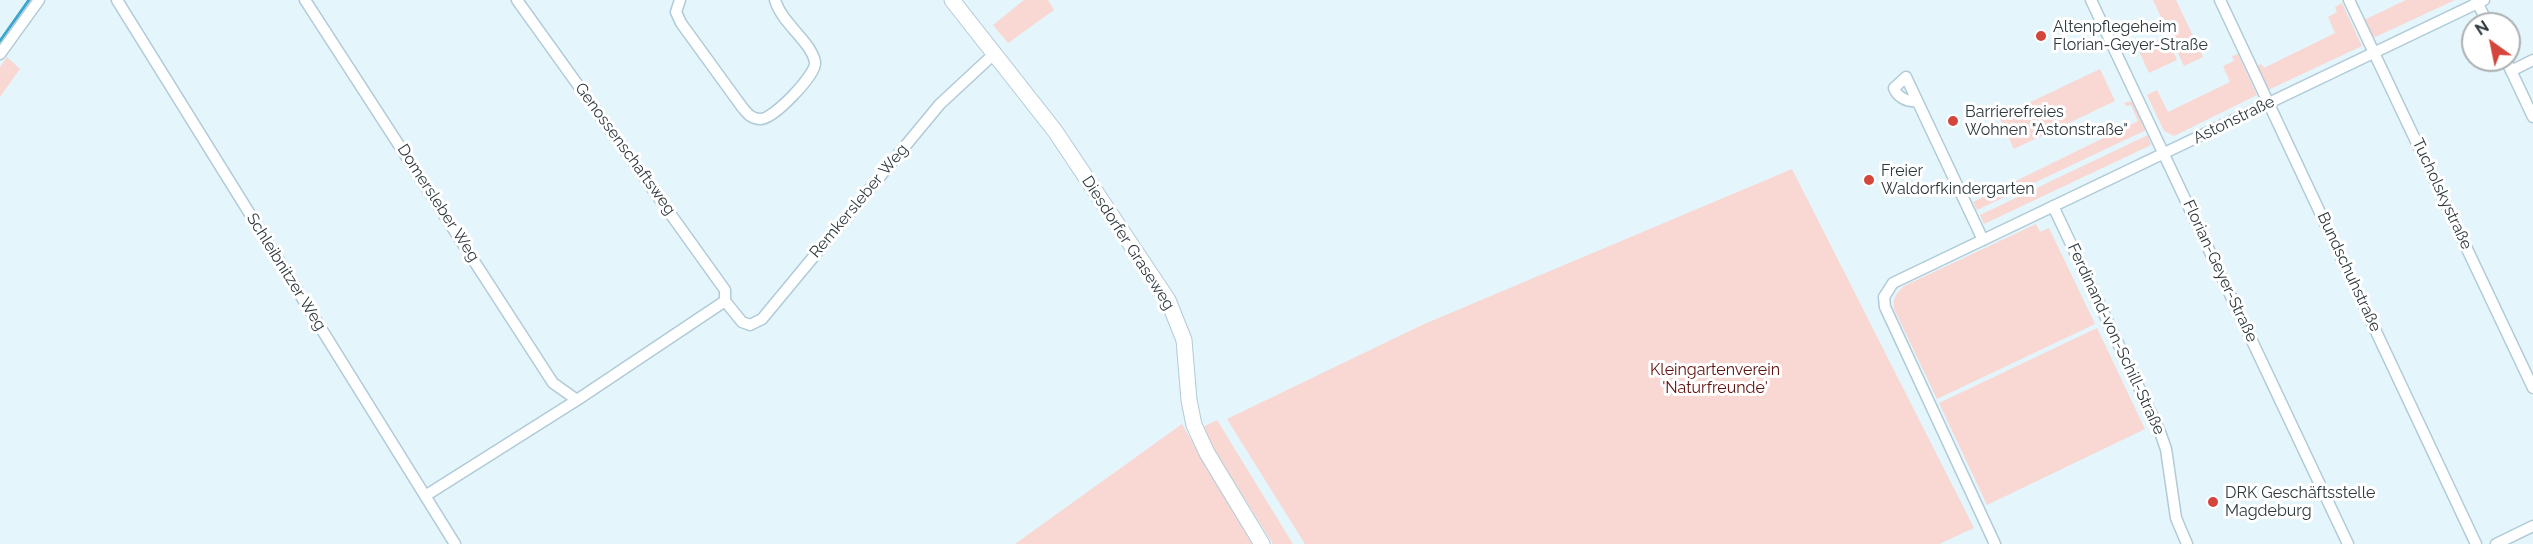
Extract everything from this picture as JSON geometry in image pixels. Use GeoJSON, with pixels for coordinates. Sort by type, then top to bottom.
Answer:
{"type":"FeatureCollection","features":[{"type":"Feature","properties":{"kind":"main road","name":"Diesdorfer Graseweg"},"geometry":{"type":"LineString","coordinates":[[952,0],[1055,131],[1168,300],[1184,340],[1189,399],[1194,425],[1207,453],[1262,544]]}},
{"type":"Feature","properties":{"kind":"street"},"geometry":{"type":"LineString","coordinates":[[0,54],[39,0]]}},
{"type":"Feature","properties":{"kind":"street","name":"Schleibnitzer Weg"},"geometry":{"type":"LineString","coordinates":[[117,0],[455,544]]}},
{"type":"Feature","properties":{"kind":"street","name":"Domersleber Weg"},"geometry":{"type":"LineString","coordinates":[[306,0],[553,383],[577,400]]}},
{"type":"Feature","properties":{"kind":"street","name":"Genossenschaftsweg"},"geometry":{"type":"LineString","coordinates":[[517,0],[726,290],[725,301]]}},
{"type":"Feature","properties":{"kind":"street"},"geometry":{"type":"LineString","coordinates":[[680,0],[676,12],[681,23],[750,117],[766,119],[776,112],[812,73],[816,63],[812,54],[780,14],[775,0]]}},
{"type":"Feature","properties":{"kind":"street","name":"Florian-Geyer-Straße"},"geometry":{"type":"LineString","coordinates":[[2091,0],[2348,544]]}},
{"type":"Feature","properties":{"kind":"street","name":"Bundschuhstraße"},"geometry":{"type":"LineString","coordinates":[[2220,0],[2270,102],[2476,544]]}},
{"type":"Feature","properties":{"kind":"street","name":"Tucholskystraße"},"geometry":{"type":"LineString","coordinates":[[2349,0],[2533,388]]}},
{"type":"Feature","properties":{"kind":"street","name":"Astonstraße"},"geometry":{"type":"LineString","coordinates":[[1995,544],[1885,307],[1884,297],[1893,283],[2479,1]]}},
{"type":"Feature","properties":{"kind":"street","name":"Remkersleber Weg"},"geometry":{"type":"LineString","coordinates":[[725,301],[742,322],[750,325],[762,319],[939,104],[995,53]]}},
{"type":"Feature","properties":{"kind":"street"},"geometry":{"type":"LineString","coordinates":[[2511,72],[2533,117]]}},
{"type":"Feature","properties":{"kind":"street"},"geometry":{"type":"LineString","coordinates":[[1916,100],[1983,240]]}},
{"type":"Feature","properties":{"kind":"street","name":"Ferdinand-von-Schill-Straße"},"geometry":{"type":"LineString","coordinates":[[2053,206],[2160,432],[2166,449],[2176,518],[2187,544]]}},
{"type":"Feature","properties":{"kind":"street"},"geometry":{"type":"LineString","coordinates":[[425,496],[577,400],[725,301]]}},
{"type":"Feature","properties":{"kind":"street"},"geometry":{"type":"LineString","coordinates":[[2496,544],[2533,526]]}},
{"type":"Feature","properties":{"kind":"green space"},"geometry":{"type":"Polygon","coordinates":[[[1024,0],[1048,0],[1054,10],[1008,43],[993,25],[1024,0]]]}},
{"type":"Feature","properties":{"kind":"green space"},"geometry":{"type":"Polygon","coordinates":[[[2153,0],[2176,0],[2203,57],[2184,66],[2153,0]]]}},
{"type":"Feature","properties":{"kind":"green space"},"geometry":{"type":"Polygon","coordinates":[[[2406,0],[2455,0],[2373,38],[2364,20],[2406,0]]]}},
{"type":"Feature","properties":{"kind":"green space"},"geometry":{"type":"Polygon","coordinates":[[[2342,3],[2362,46],[2268,90],[2257,66],[2261,64],[2264,68],[2335,33],[2328,17],[2337,12],[2335,7],[2342,3]]]}},
{"type":"Feature","properties":{"kind":"green space"},"geometry":{"type":"Polygon","coordinates":[[[2166,36],[2177,60],[2149,73],[2138,49],[2166,36]]]}},
{"type":"Feature","properties":{"kind":"green space"},"geometry":{"type":"Polygon","coordinates":[[[2238,54],[2257,95],[2174,136],[2164,131],[2147,95],[2157,90],[2168,112],[2230,82],[2223,66],[2234,61],[2232,56],[2238,54]]]}},
{"type":"Feature","properties":{"kind":"green space"},"geometry":{"type":"Polygon","coordinates":[[[7,57],[20,69],[0,97],[0,67],[7,57]]]}},
{"type":"Feature","properties":{"kind":"green space"},"geometry":{"type":"Polygon","coordinates":[[[2100,69],[2115,101],[2014,149],[1999,117],[2100,69]]]}},
{"type":"Feature","properties":{"kind":"green space"},"geometry":{"type":"Polygon","coordinates":[[[2132,101],[2146,130],[1977,210],[1973,202],[2138,121],[2131,105],[2126,106],[2124,103],[2132,101]]]}},
{"type":"Feature","properties":{"kind":"green space"},"geometry":{"type":"Polygon","coordinates":[[[2148,135],[2151,145],[1984,224],[1980,215],[2148,135]]]}},
{"type":"Feature","properties":{"kind":"green space","name":"Kleingartenverein 'Naturfreunde'"},"geometry":{"type":"Polygon","coordinates":[[[1792,169],[1974,528],[1939,544],[1305,544],[1227,419],[1422,325],[1792,169]]]}},
{"type":"Feature","properties":{"kind":"green space"},"geometry":{"type":"Polygon","coordinates":[[[2036,224],[2040,232],[2049,228],[2095,324],[1937,399],[1895,311],[1894,301],[1897,294],[1904,286],[2036,224]]]}},
{"type":"Feature","properties":{"kind":"green space"},"geometry":{"type":"Polygon","coordinates":[[[2097,328],[2145,429],[1987,505],[1939,403],[2097,328]]]}},
{"type":"Feature","properties":{"kind":"green space"},"geometry":{"type":"Polygon","coordinates":[[[1217,420],[1293,544],[1273,544],[1204,434],[1203,427],[1217,420]]]}},
{"type":"Feature","properties":{"kind":"green space"},"geometry":{"type":"Polygon","coordinates":[[[1182,424],[1252,544],[1015,544],[1182,424]]]}},
{"type":"Feature","properties":{"kind":"waterway"},"geometry":{"type":"LineString","coordinates":[[0,41],[29,0]]}},
{"type":"Feature","properties":{"kind":"place","name":"Altenpflegeheim Florian-Geyer-Straße"},"geometry":{"type":"Point","coordinates":[2041,36]}},
{"type":"Feature","properties":{"kind":"place","name":"Barrierefreies Wohnen \"Astonstraße\""},"geometry":{"type":"Point","coordinates":[1953,121]}},
{"type":"Feature","properties":{"kind":"place","name":"Freier Waldorfkindergarten"},"geometry":{"type":"Point","coordinates":[1869,180]}},
{"type":"Feature","properties":{"kind":"place","name":"DRK Geschäftsstelle Magdeburg"},"geometry":{"type":"Point","coordinates":[2213,502]}}]}
